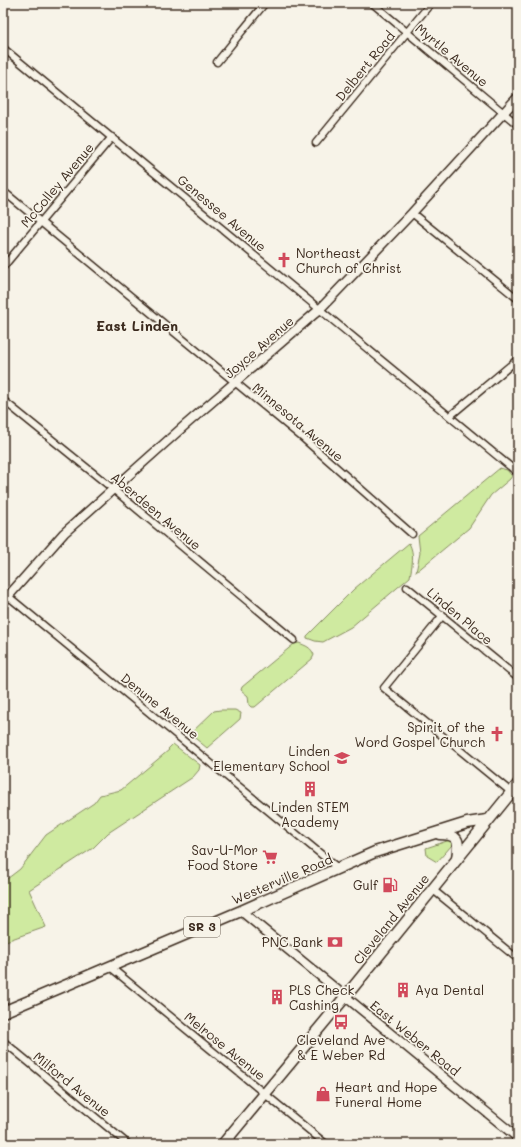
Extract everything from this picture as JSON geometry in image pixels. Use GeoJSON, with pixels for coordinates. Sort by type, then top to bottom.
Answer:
{"type":"FeatureCollection","features":[{"type":"Feature","properties":{"kind":"main road","name":"Cleveland Avenue"},"geometry":{"type":"LineString","coordinates":[[223,1144],[346,996],[487,820],[515,788]]}},
{"type":"Feature","properties":{"kind":"main road","name":"Westerville Road"},"geometry":{"type":"LineString","coordinates":[[3,1012],[339,869],[375,852],[467,823],[487,820]]}},
{"type":"Feature","properties":{"kind":"main road"},"geometry":{"type":"LineString","coordinates":[[433,834],[449,834],[455,836],[458,841],[457,858]]}},
{"type":"Feature","properties":{"kind":"street"},"geometry":{"type":"LineString","coordinates":[[217,62],[265,3]]}},
{"type":"Feature","properties":{"kind":"street","name":"Myrtle Avenue"},"geometry":{"type":"LineString","coordinates":[[372,3],[518,125]]}},
{"type":"Feature","properties":{"kind":"street","name":"Delbert Road"},"geometry":{"type":"LineString","coordinates":[[316,143],[431,3]]}},
{"type":"Feature","properties":{"kind":"street","name":"Genessee Avenue"},"geometry":{"type":"LineString","coordinates":[[3,48],[518,473]]}},
{"type":"Feature","properties":{"kind":"street","name":"Joyce Avenue"},"geometry":{"type":"LineString","coordinates":[[5,596],[64,533],[320,309],[412,213],[518,97]]}},
{"type":"Feature","properties":{"kind":"street","name":"McColley Avenue"},"geometry":{"type":"LineString","coordinates":[[3,266],[112,137]]}},
{"type":"Feature","properties":{"kind":"street","name":"Minnesota Avenue"},"geometry":{"type":"LineString","coordinates":[[3,191],[304,439],[412,534]]}},
{"type":"Feature","properties":{"kind":"street"},"geometry":{"type":"LineString","coordinates":[[412,213],[518,299]]}},
{"type":"Feature","properties":{"kind":"street"},"geometry":{"type":"LineString","coordinates":[[450,416],[518,359]]}},
{"type":"Feature","properties":{"kind":"street","name":"Aberdeen Avenue"},"geometry":{"type":"LineString","coordinates":[[3,400],[113,489],[294,640]]}},
{"type":"Feature","properties":{"kind":"street","name":"Linden Place"},"geometry":{"type":"LineString","coordinates":[[407,587],[518,678]]}},
{"type":"Feature","properties":{"kind":"street","name":"Denune Avenue"},"geometry":{"type":"LineString","coordinates":[[5,596],[339,869]]}},
{"type":"Feature","properties":{"kind":"street"},"geometry":{"type":"LineString","coordinates":[[443,615],[384,688],[515,788]]}},
{"type":"Feature","properties":{"kind":"street"},"geometry":{"type":"LineString","coordinates":[[432,889],[518,959]]}},
{"type":"Feature","properties":{"kind":"street","name":"East Weber Road"},"geometry":{"type":"LineString","coordinates":[[241,911],[518,1138]]}},
{"type":"Feature","properties":{"kind":"street","name":"Melrose Avenue"},"geometry":{"type":"LineString","coordinates":[[109,966],[326,1144]]}},
{"type":"Feature","properties":{"kind":"street","name":"Milford Avenue"},"geometry":{"type":"LineString","coordinates":[[3,1041],[128,1144]]}},
{"type":"Feature","properties":{"kind":"green space"},"geometry":{"type":"Polygon","coordinates":[[[500,468],[507,470],[512,476],[510,479],[491,495],[469,528],[416,572],[420,553],[418,536],[500,468]]]}},
{"type":"Feature","properties":{"kind":"green space"},"geometry":{"type":"Polygon","coordinates":[[[409,543],[412,551],[410,577],[351,627],[323,642],[307,638],[307,636],[354,589],[409,543]]]}},
{"type":"Feature","properties":{"kind":"green space"},"geometry":{"type":"Polygon","coordinates":[[[299,643],[311,650],[314,655],[312,659],[255,707],[251,707],[249,705],[248,696],[241,690],[242,687],[294,644],[299,643]]]}},
{"type":"Feature","properties":{"kind":"green space"},"geometry":{"type":"Polygon","coordinates":[[[235,710],[241,713],[240,719],[207,748],[190,734],[214,711],[235,710]]]}},
{"type":"Feature","properties":{"kind":"green space"},"geometry":{"type":"Polygon","coordinates":[[[173,744],[200,765],[199,770],[193,777],[108,833],[93,848],[29,890],[46,927],[3,942],[3,882],[20,869],[46,835],[94,803],[100,795],[121,790],[169,750],[168,749],[173,744]]]}},
{"type":"Feature","properties":{"kind":"green space"},"geometry":{"type":"Polygon","coordinates":[[[450,840],[453,841],[452,845],[437,862],[427,856],[426,848],[450,840]]]}},
{"type":"Feature","properties":{"kind":"place","name":"Northeast Church of Christ"},"geometry":{"type":"Point","coordinates":[284,260]}},
{"type":"Feature","properties":{"kind":"place","name":"Spirit of the Word Gospel Church"},"geometry":{"type":"Point","coordinates":[497,734]}},
{"type":"Feature","properties":{"kind":"place","name":"Linden Elementary School"},"geometry":{"type":"Point","coordinates":[342,758]}},
{"type":"Feature","properties":{"kind":"place","name":"Linden STEM Academy"},"geometry":{"type":"Point","coordinates":[310,789]}},
{"type":"Feature","properties":{"kind":"place","name":"Sav-U-Mor Food Store"},"geometry":{"type":"Point","coordinates":[270,857]}},
{"type":"Feature","properties":{"kind":"place","name":"Gulf"},"geometry":{"type":"Point","coordinates":[390,885]}},
{"type":"Feature","properties":{"kind":"place","name":"PNC Bank"},"geometry":{"type":"Point","coordinates":[335,942]}},
{"type":"Feature","properties":{"kind":"place","name":"Aya Dental"},"geometry":{"type":"Point","coordinates":[403,990]}},
{"type":"Feature","properties":{"kind":"place","name":"PLS Check Cashing"},"geometry":{"type":"Point","coordinates":[277,997]}},
{"type":"Feature","properties":{"kind":"place","name":"Cleveland Ave & E Weber Rd"},"geometry":{"type":"Point","coordinates":[341,1022]}},
{"type":"Feature","properties":{"kind":"place","name":"Heart and Hope Funeral Home"},"geometry":{"type":"Point","coordinates":[323,1094]}},
{"type":"Feature","properties":{"kind":"district","name":"East Linden"},"geometry":{"type":"Point","coordinates":[137,326]}}]}
